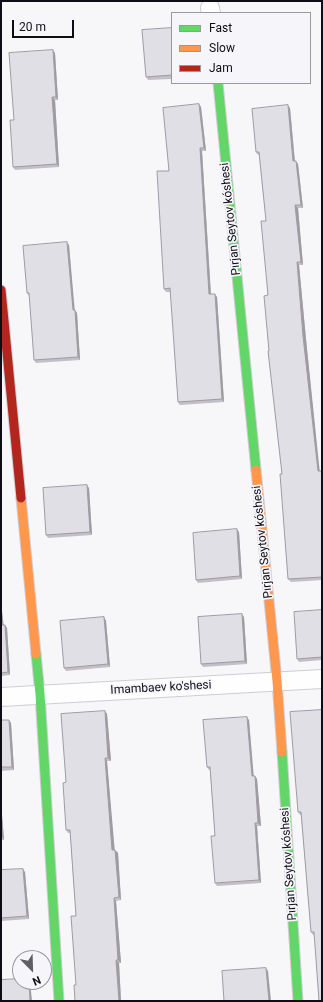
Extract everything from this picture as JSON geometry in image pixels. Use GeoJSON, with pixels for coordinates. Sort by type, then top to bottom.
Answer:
{"type":"FeatureCollection","features":[{"type":"Feature","properties":{"kind":"street","name":"Pırjan Seytov kóshesi"},"geometry":{"type":"LineString","coordinates":[[218,84],[277,681],[298,1001]]}},
{"type":"Feature","properties":{"kind":"street"},"geometry":{"type":"LineString","coordinates":[[1,290],[40,694],[59,1001]]}},
{"type":"Feature","properties":{"kind":"street","name":"Imambaev ko'shesi"},"geometry":{"type":"LineString","coordinates":[[1,697],[322,679]]}},
{"type":"Feature","properties":{"kind":"building"},"geometry":{"type":"Polygon","coordinates":[[[171,28],[171,75],[146,77],[142,30],[171,28]]]}},
{"type":"Feature","properties":{"kind":"building"},"geometry":{"type":"Polygon","coordinates":[[[53,50],[56,97],[52,97],[57,164],[13,167],[10,120],[14,120],[9,53],[53,50]]]}},
{"type":"Feature","properties":{"kind":"building"},"geometry":{"type":"Polygon","coordinates":[[[199,104],[204,148],[200,148],[209,294],[215,294],[222,399],[178,402],[170,288],[164,289],[157,171],[169,171],[163,108],[199,104]]]}},
{"type":"Feature","properties":{"kind":"building"},"geometry":{"type":"Polygon","coordinates":[[[288,105],[293,161],[296,161],[301,205],[295,205],[301,262],[297,262],[303,336],[318,471],[322,471],[322,577],[288,579],[280,474],[282,474],[268,351],[264,296],[268,295],[261,221],[266,221],[259,152],[256,152],[252,109],[288,105]]]}},
{"type":"Feature","properties":{"kind":"building"},"geometry":{"type":"Polygon","coordinates":[[[67,242],[73,310],[75,310],[78,357],[34,360],[29,293],[27,293],[23,246],[67,242]]]}},
{"type":"Feature","properties":{"kind":"building"},"geometry":{"type":"Polygon","coordinates":[[[87,485],[90,532],[46,535],[43,488],[87,485]]]}},
{"type":"Feature","properties":{"kind":"building"},"geometry":{"type":"Polygon","coordinates":[[[237,529],[240,576],[196,580],[193,533],[237,529]]]}},
{"type":"Feature","properties":{"kind":"building"},"geometry":{"type":"Polygon","coordinates":[[[322,610],[322,657],[297,659],[294,612],[322,610]]]}},
{"type":"Feature","properties":{"kind":"building"},"geometry":{"type":"Polygon","coordinates":[[[242,614],[245,661],[201,664],[198,617],[242,614]]]}},
{"type":"Feature","properties":{"kind":"building"},"geometry":{"type":"Polygon","coordinates":[[[104,617],[108,664],[64,668],[60,621],[104,617]]]}},
{"type":"Feature","properties":{"kind":"building"},"geometry":{"type":"Polygon","coordinates":[[[1,625],[5,625],[8,672],[1,673],[1,625]]]}},
{"type":"Feature","properties":{"kind":"building"},"geometry":{"type":"Polygon","coordinates":[[[322,710],[322,1001],[319,1001],[314,932],[311,932],[301,812],[298,812],[290,712],[322,710]]]}},
{"type":"Feature","properties":{"kind":"building"},"geometry":{"type":"Polygon","coordinates":[[[105,711],[108,758],[105,758],[112,850],[115,850],[119,897],[114,898],[119,1001],[75,1001],[74,985],[76,985],[71,916],[76,916],[70,830],[66,830],[63,783],[66,782],[61,714],[105,711]]]}},
{"type":"Feature","properties":{"kind":"building"},"geometry":{"type":"Polygon","coordinates":[[[247,717],[252,776],[255,776],[258,823],[255,823],[259,880],[215,883],[211,836],[215,836],[210,767],[207,767],[203,720],[247,717]]]}},
{"type":"Feature","properties":{"kind":"building"},"geometry":{"type":"Polygon","coordinates":[[[1,720],[9,720],[12,767],[1,767],[1,720]]]}},
{"type":"Feature","properties":{"kind":"building"},"geometry":{"type":"Polygon","coordinates":[[[23,869],[27,916],[1,918],[1,870],[23,869]]]}},
{"type":"Feature","properties":{"kind":"building"},"geometry":{"type":"Polygon","coordinates":[[[266,968],[269,1001],[224,1001],[222,971],[266,968]]]}},
{"type":"Feature","properties":{"kind":"building"},"geometry":{"type":"Polygon","coordinates":[[[12,979],[12,990],[29,990],[30,1001],[1,1001],[1,980],[12,979]]]}},
{"type":"Feature","properties":{"kind":"traffic: fast"},"geometry":{"type":"LineString","coordinates":[[218,84],[256,470]]}},
{"type":"Feature","properties":{"kind":"traffic: fast"},"geometry":{"type":"LineString","coordinates":[[36,654],[40,694],[59,1001]]}},
{"type":"Feature","properties":{"kind":"traffic: fast"},"geometry":{"type":"LineString","coordinates":[[282,752],[298,1001]]}},
{"type":"Feature","properties":{"kind":"traffic: slow"},"geometry":{"type":"LineString","coordinates":[[256,470],[277,681],[282,752]]}},
{"type":"Feature","properties":{"kind":"traffic: slow"},"geometry":{"type":"LineString","coordinates":[[21,498],[36,654]]}},
{"type":"Feature","properties":{"kind":"traffic: jam"},"geometry":{"type":"LineString","coordinates":[[1,290],[21,498]]}}]}
